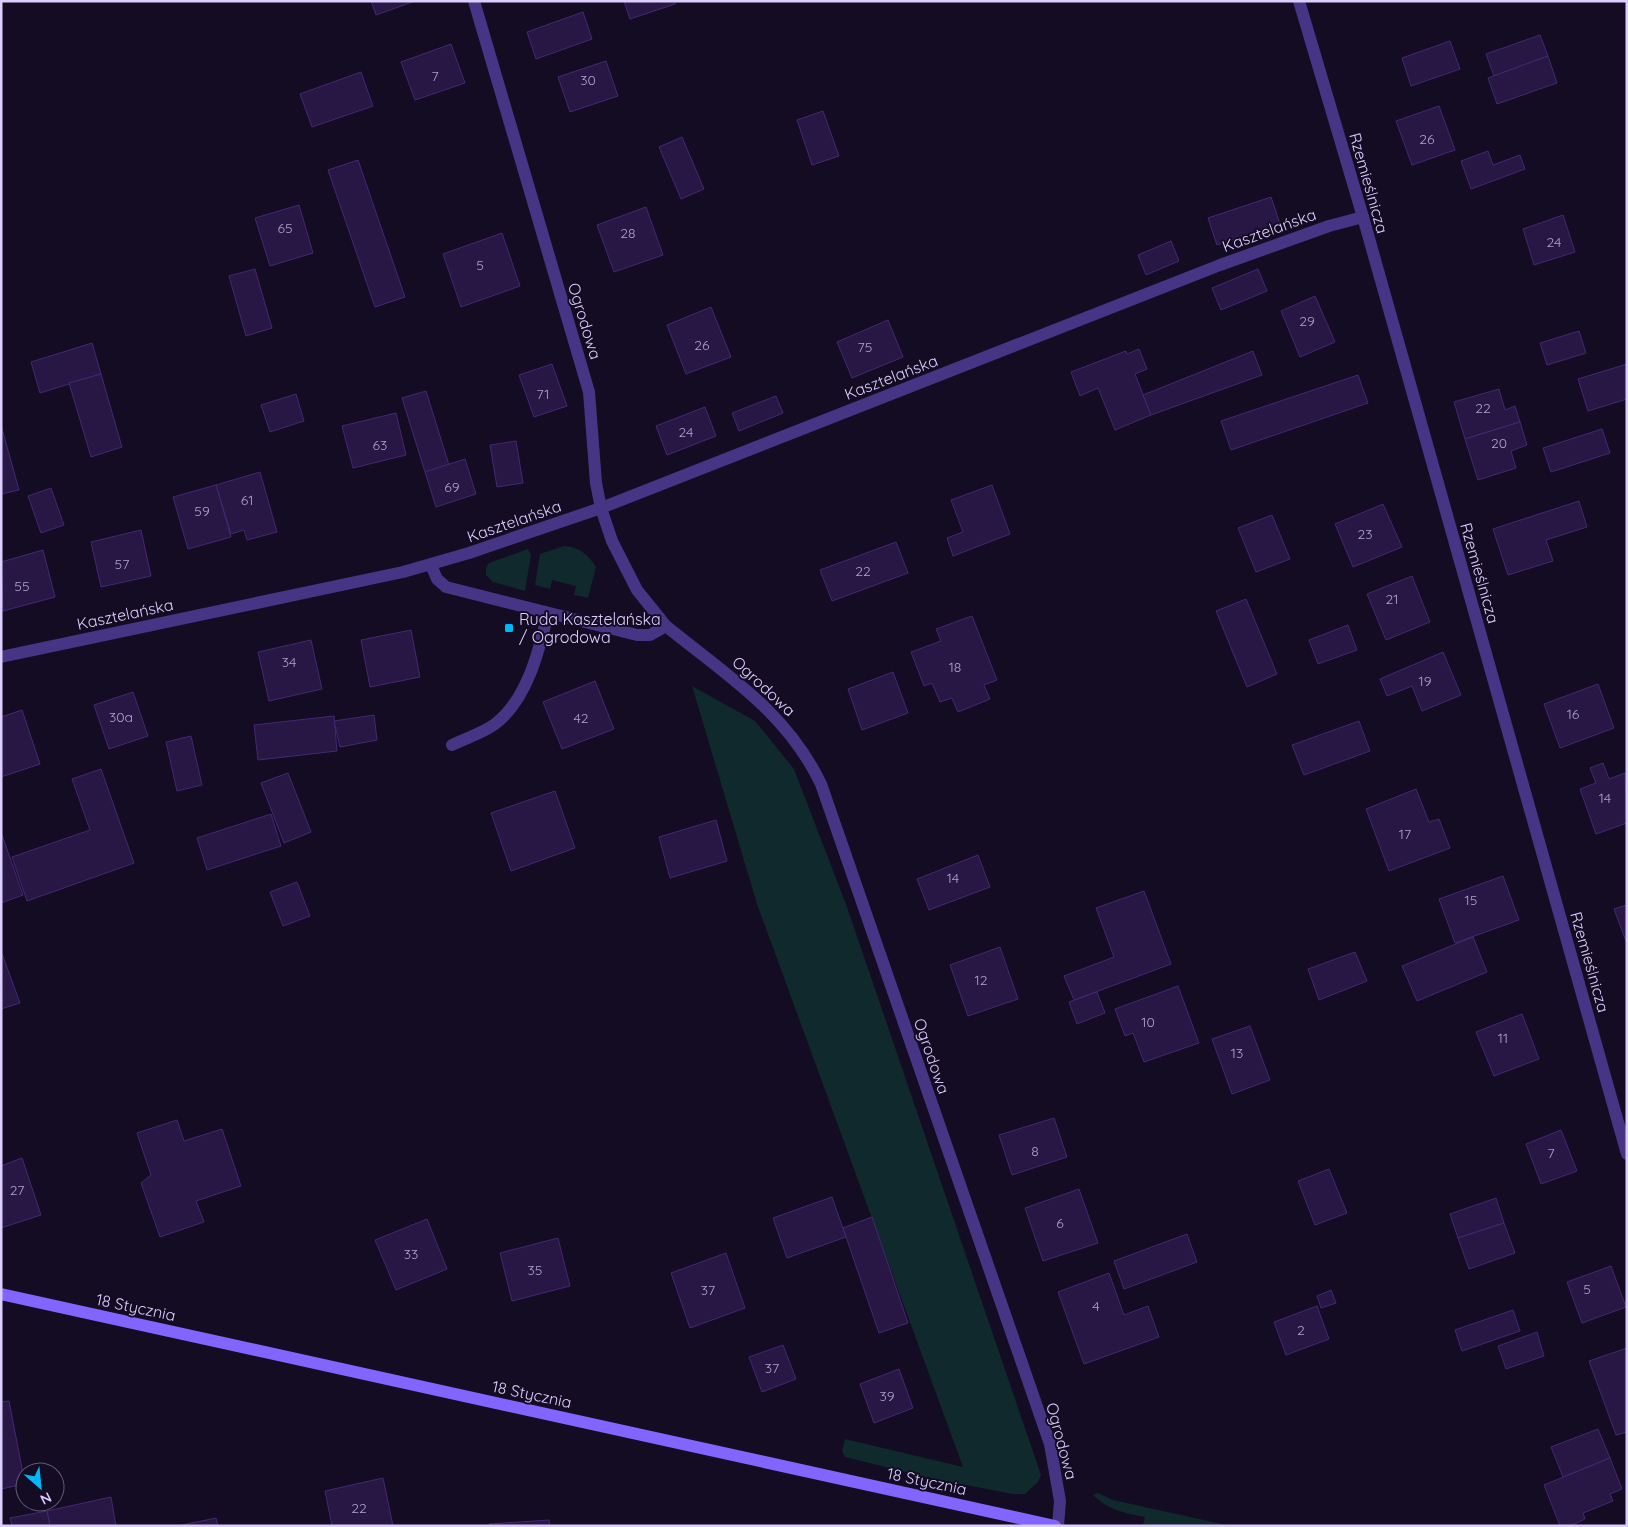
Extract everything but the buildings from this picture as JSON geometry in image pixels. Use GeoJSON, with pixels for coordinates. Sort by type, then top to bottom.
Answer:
{"type":"FeatureCollection","features":[{"type":"Feature","properties":{"kind":"main road","name":"18 Stycznia"},"geometry":{"type":"LineString","coordinates":[[1,1294],[1056,1526]]}},
{"type":"Feature","properties":{"kind":"street","name":"Ogrodowa"},"geometry":{"type":"LineString","coordinates":[[474,1],[589,392],[596,483],[601,508],[612,541],[637,590],[666,626],[761,701],[793,737],[821,784],[1050,1444],[1060,1501],[1056,1526]]}},
{"type":"Feature","properties":{"kind":"street","name":"Rzemieślnicza"},"geometry":{"type":"LineString","coordinates":[[1299,1],[1363,217],[1627,1154]]}},
{"type":"Feature","properties":{"kind":"street","name":"Kasztelańska"},"geometry":{"type":"LineString","coordinates":[[1,657],[431,565],[601,508],[1220,265],[1329,226],[1363,217]]}},
{"type":"Feature","properties":{"kind":"street"},"geometry":{"type":"LineString","coordinates":[[431,565],[437,579],[446,587],[637,635],[650,635],[666,626]]}},
{"type":"Feature","properties":{"kind":"street"},"geometry":{"type":"LineString","coordinates":[[452,744],[494,724],[515,703],[538,654],[548,613]]}},
{"type":"Feature","properties":{"kind":"green space"},"geometry":{"type":"Polygon","coordinates":[[[564,546],[583,552],[596,567],[588,598],[574,595],[576,586],[552,580],[550,589],[535,585],[540,554],[564,546]]]}},
{"type":"Feature","properties":{"kind":"green space"},"geometry":{"type":"Polygon","coordinates":[[[528,549],[531,555],[525,591],[493,582],[486,575],[486,568],[489,563],[528,549]]]}},
{"type":"Feature","properties":{"kind":"green space"},"geometry":{"type":"Polygon","coordinates":[[[692,686],[755,721],[794,769],[847,907],[1041,1475],[1038,1482],[1025,1494],[1012,1494],[926,1477],[845,1457],[842,1451],[845,1439],[963,1467],[757,904],[692,686]]]}},
{"type":"Feature","properties":{"kind":"green space"},"geometry":{"type":"Polygon","coordinates":[[[1098,1493],[1113,1500],[1231,1526],[1143,1525],[1145,1517],[1124,1512],[1105,1504],[1093,1495],[1098,1493]]]}},
{"type":"Feature","properties":{"kind":"place","name":"Ruda Kasztelańska / Ogrodowa"},"geometry":{"type":"Point","coordinates":[509,628]}}]}
